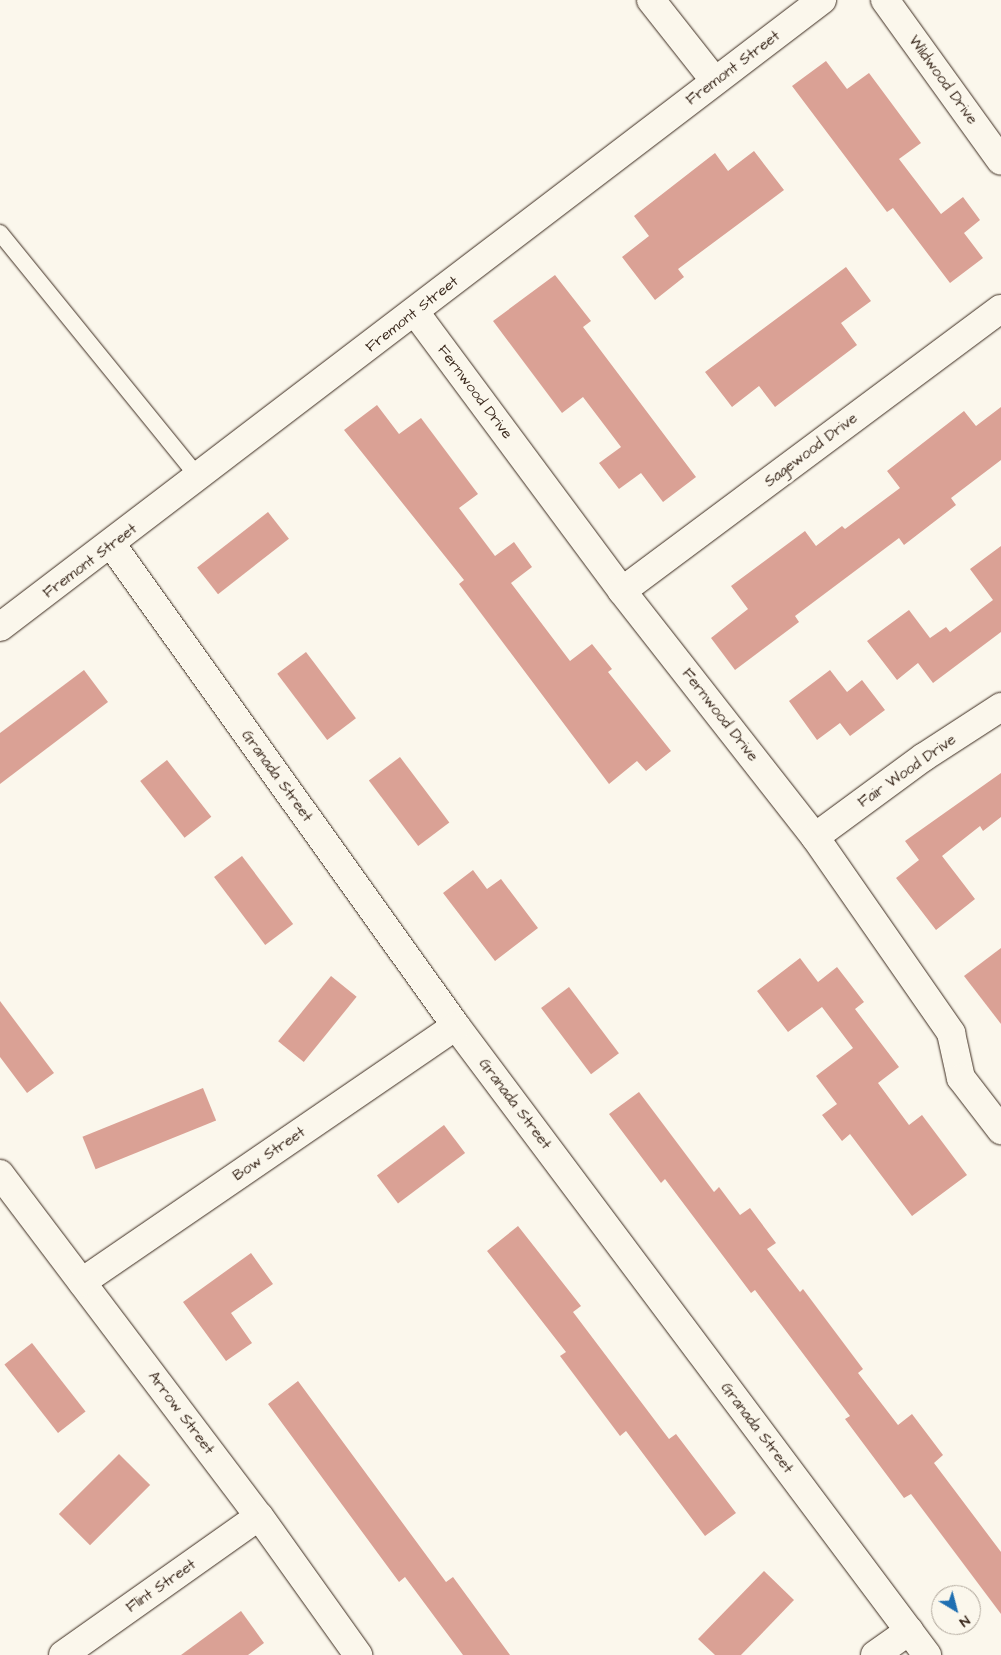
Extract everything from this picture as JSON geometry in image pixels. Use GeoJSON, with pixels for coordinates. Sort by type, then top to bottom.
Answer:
{"type":"FeatureCollection","features":[{"type":"Feature","properties":{"kind":"street"},"geometry":{"type":"LineString","coordinates":[[650,0],[715,81]]}},
{"type":"Feature","properties":{"kind":"street","name":"Fremont Street"},"geometry":{"type":"LineString","coordinates":[[0,627],[112,545],[822,0]]}},
{"type":"Feature","properties":{"kind":"street","name":"Wildwood Drive"},"geometry":{"type":"LineString","coordinates":[[885,0],[1001,161]]}},
{"type":"Feature","properties":{"kind":"street","name":"Sagewood Drive"},"geometry":{"type":"LineString","coordinates":[[622,590],[1001,310]]}},
{"type":"Feature","properties":{"kind":"street","name":"Fernwood Drive"},"geometry":{"type":"LineString","coordinates":[[415,312],[622,590],[815,837],[951,1033],[961,1078],[997,1115]]}},
{"type":"Feature","properties":{"kind":"street","name":"Granada Street"},"geometry":{"type":"LineString","coordinates":[[112,545],[456,1026],[927,1655]]}},
{"type":"Feature","properties":{"kind":"street","name":"Fair Wood Drive"},"geometry":{"type":"LineString","coordinates":[[815,837],[924,757],[1001,707]]}},
{"type":"Feature","properties":{"kind":"street","name":"Bow Street"},"geometry":{"type":"LineString","coordinates":[[82,1282],[456,1026]]}},
{"type":"Feature","properties":{"kind":"street","name":"Arrow Street"},"geometry":{"type":"LineString","coordinates":[[0,1174],[259,1516],[358,1655]]}},
{"type":"Feature","properties":{"kind":"street","name":"Flint Street"},"geometry":{"type":"LineString","coordinates":[[63,1655],[259,1516]]}},
{"type":"Feature","properties":{"kind":"street"},"geometry":{"type":"LineString","coordinates":[[875,1655],[909,1631]]}},
{"type":"Feature","properties":{"kind":"lane"},"geometry":{"type":"LineString","coordinates":[[0,233],[199,478]]}},
{"type":"Feature","properties":{"kind":"building"},"geometry":{"type":"Polygon","coordinates":[[[826,61],[847,89],[869,73],[921,143],[899,159],[941,214],[963,197],[980,220],[964,233],[983,258],[950,283],[893,208],[887,212],[792,86],[826,61]]]}},
{"type":"Feature","properties":{"kind":"building"},"geometry":{"type":"Polygon","coordinates":[[[754,151],[784,190],[678,269],[684,277],[655,300],[622,257],[649,236],[634,216],[715,153],[728,171],[754,151]]]}},
{"type":"Feature","properties":{"kind":"building"},"geometry":{"type":"Polygon","coordinates":[[[846,267],[871,301],[841,323],[857,345],[775,407],[759,386],[732,407],[705,372],[846,267]]]}},
{"type":"Feature","properties":{"kind":"building"},"geometry":{"type":"Polygon","coordinates":[[[555,275],[591,321],[583,327],[696,477],[663,502],[641,473],[619,489],[599,463],[621,447],[583,397],[562,413],[493,321],[555,275]]]}},
{"type":"Feature","properties":{"kind":"building"},"geometry":{"type":"Polygon","coordinates":[[[377,405],[399,434],[421,418],[478,494],[459,508],[495,556],[514,542],[532,567],[511,583],[570,661],[592,644],[612,669],[608,672],[671,751],[646,771],[637,761],[609,784],[459,584],[464,580],[344,430],[377,405]]]}},
{"type":"Feature","properties":{"kind":"building"},"geometry":{"type":"Polygon","coordinates":[[[1001,407],[1001,460],[951,498],[956,505],[904,545],[899,538],[795,616],[799,622],[735,670],[711,638],[748,609],[731,586],[805,531],[816,546],[842,526],[845,529],[900,488],[887,471],[964,411],[976,426],[1001,407]]]}},
{"type":"Feature","properties":{"kind":"building"},"geometry":{"type":"Polygon","coordinates":[[[268,512],[289,539],[218,594],[197,567],[268,512]]]}},
{"type":"Feature","properties":{"kind":"building"},"geometry":{"type":"Polygon","coordinates":[[[1001,546],[1001,632],[933,683],[918,663],[897,680],[867,641],[909,610],[930,638],[946,627],[950,632],[993,600],[970,569],[1001,546]]]}},
{"type":"Feature","properties":{"kind":"building"},"geometry":{"type":"Polygon","coordinates":[[[306,652],[356,718],[327,740],[277,674],[306,652]]]}},
{"type":"Feature","properties":{"kind":"building"},"geometry":{"type":"Polygon","coordinates":[[[84,670],[108,702],[0,784],[0,733],[84,670]]]}},
{"type":"Feature","properties":{"kind":"building"},"geometry":{"type":"Polygon","coordinates":[[[830,670],[847,692],[862,680],[885,710],[850,736],[840,723],[817,740],[789,701],[830,670]]]}},
{"type":"Feature","properties":{"kind":"building"},"geometry":{"type":"Polygon","coordinates":[[[400,757],[449,822],[418,846],[369,780],[400,757]]]}},
{"type":"Feature","properties":{"kind":"building"},"geometry":{"type":"Polygon","coordinates":[[[167,760],[211,817],[185,838],[140,781],[167,760]]]}},
{"type":"Feature","properties":{"kind":"building"},"geometry":{"type":"Polygon","coordinates":[[[1001,773],[1001,817],[983,831],[980,826],[942,856],[975,899],[936,930],[896,878],[919,860],[905,841],[1001,773]]]}},
{"type":"Feature","properties":{"kind":"building"},"geometry":{"type":"Polygon","coordinates":[[[242,856],[293,924],[265,945],[214,877],[242,856]]]}},
{"type":"Feature","properties":{"kind":"building"},"geometry":{"type":"Polygon","coordinates":[[[473,870],[487,889],[501,879],[538,928],[495,961],[443,893],[473,870]]]}},
{"type":"Feature","properties":{"kind":"building"},"geometry":{"type":"Polygon","coordinates":[[[1001,948],[1001,1024],[964,976],[1001,948]]]}},
{"type":"Feature","properties":{"kind":"building"},"geometry":{"type":"Polygon","coordinates":[[[800,958],[818,982],[837,967],[864,1002],[855,1009],[899,1067],[878,1083],[909,1125],[922,1115],[967,1175],[912,1216],[850,1134],[842,1141],[822,1115],[837,1104],[816,1076],[853,1048],[822,1007],[788,1032],[757,991],[800,958]]]}},
{"type":"Feature","properties":{"kind":"building"},"geometry":{"type":"Polygon","coordinates":[[[331,976],[357,997],[304,1062],[278,1041],[331,976]]]}},
{"type":"Feature","properties":{"kind":"building"},"geometry":{"type":"Polygon","coordinates":[[[569,987],[619,1053],[591,1074],[541,1008],[569,987]]]}},
{"type":"Feature","properties":{"kind":"building"},"geometry":{"type":"Polygon","coordinates":[[[0,1001],[54,1073],[27,1093],[0,1057],[0,1001]]]}},
{"type":"Feature","properties":{"kind":"building"},"geometry":{"type":"Polygon","coordinates":[[[203,1088],[216,1120],[96,1169],[82,1137],[203,1088]]]}},
{"type":"Feature","properties":{"kind":"building"},"geometry":{"type":"Polygon","coordinates":[[[639,1092],[714,1192],[719,1187],[740,1215],[750,1208],[776,1243],[767,1249],[800,1292],[803,1289],[863,1369],[858,1373],[898,1425],[912,1414],[943,1455],[934,1463],[1001,1552],[1001,1614],[911,1494],[904,1498],[845,1419],[850,1416],[755,1290],[751,1293],[665,1179],[661,1183],[609,1114],[639,1092]]]}},
{"type":"Feature","properties":{"kind":"building"},"geometry":{"type":"Polygon","coordinates":[[[444,1125],[465,1153],[398,1204],[377,1176],[444,1125]]]}},
{"type":"Feature","properties":{"kind":"building"},"geometry":{"type":"Polygon","coordinates":[[[518,1226],[581,1306],[573,1312],[669,1439],[676,1434],[736,1513],[705,1536],[626,1431],[620,1436],[560,1356],[566,1352],[487,1251],[518,1226]]]}},
{"type":"Feature","properties":{"kind":"building"},"geometry":{"type":"Polygon","coordinates":[[[251,1253],[273,1284],[231,1313],[252,1343],[226,1361],[183,1302],[251,1253]]]}},
{"type":"Feature","properties":{"kind":"building"},"geometry":{"type":"Polygon","coordinates":[[[32,1343],[86,1412],[58,1433],[4,1365],[32,1343]]]}},
{"type":"Feature","properties":{"kind":"building"},"geometry":{"type":"Polygon","coordinates":[[[298,1381],[446,1582],[453,1577],[510,1655],[463,1655],[405,1577],[399,1582],[268,1404],[298,1381]]]}},
{"type":"Feature","properties":{"kind":"building"},"geometry":{"type":"Polygon","coordinates":[[[119,1454],[150,1485],[90,1545],[59,1514],[119,1454]]]}},
{"type":"Feature","properties":{"kind":"building"},"geometry":{"type":"Polygon","coordinates":[[[764,1571],[794,1600],[741,1655],[715,1655],[698,1639],[764,1571]]]}},
{"type":"Feature","properties":{"kind":"building"},"geometry":{"type":"Polygon","coordinates":[[[241,1611],[264,1643],[248,1655],[181,1655],[241,1611]]]}}]}
